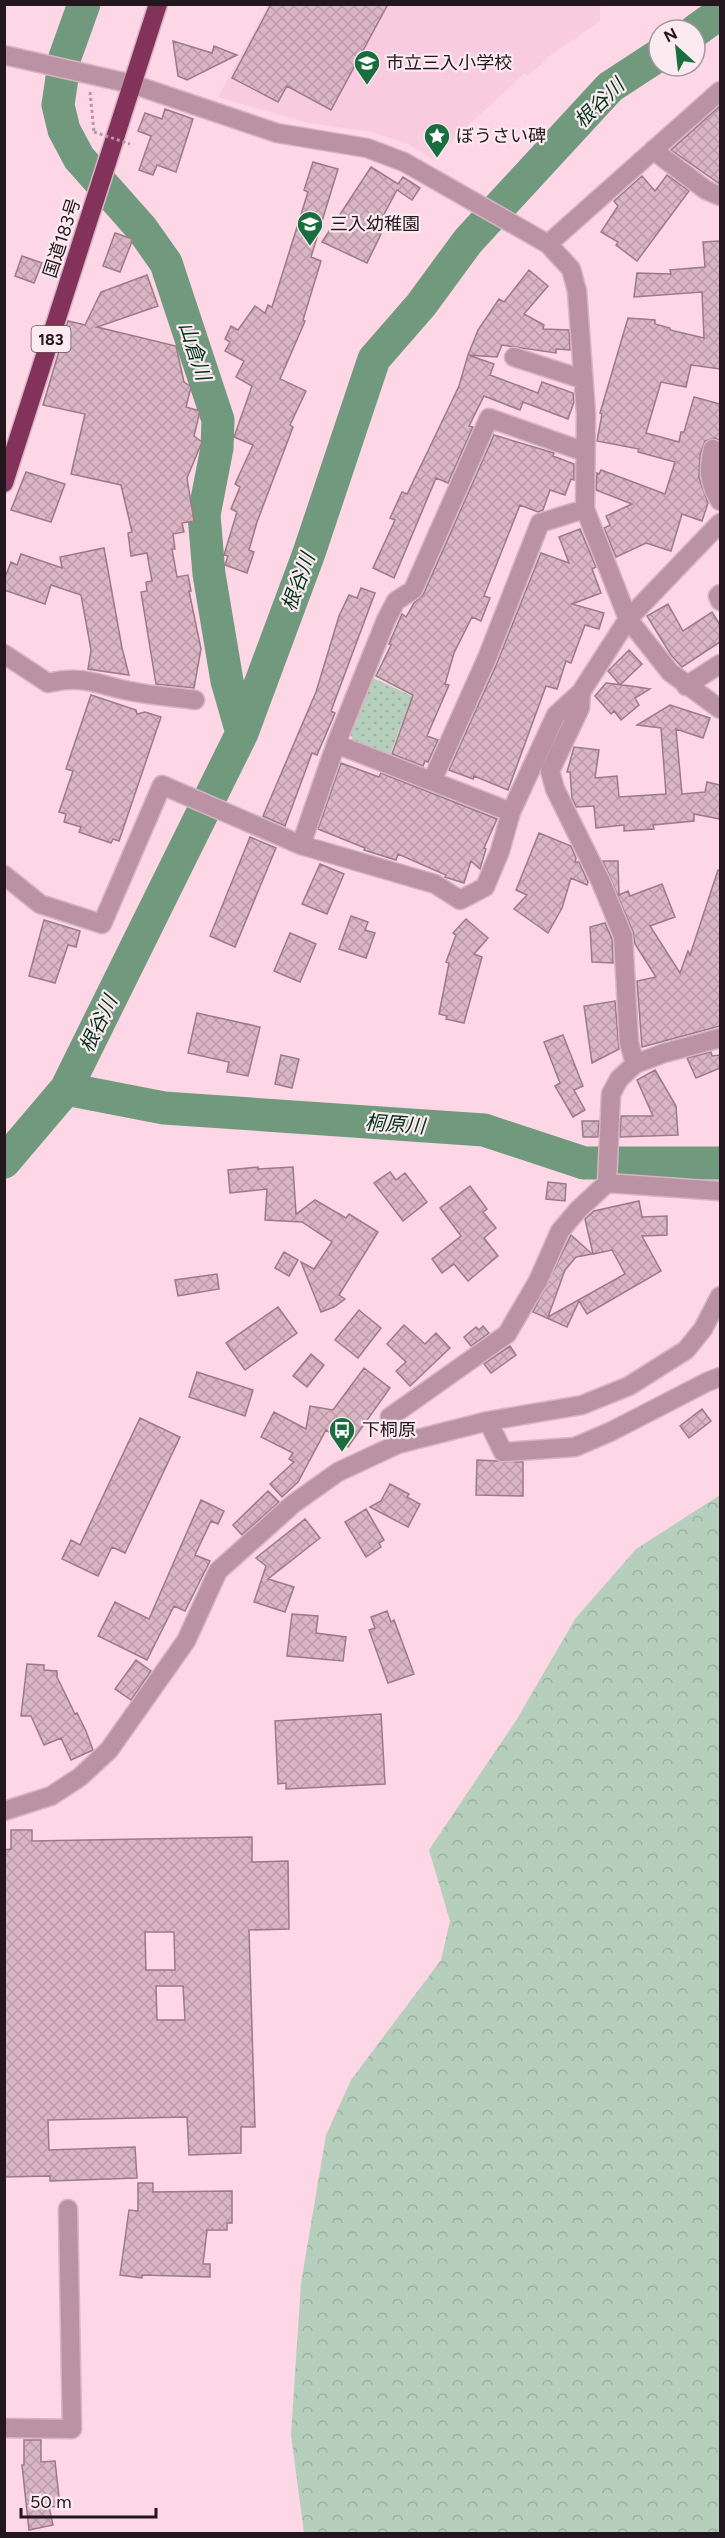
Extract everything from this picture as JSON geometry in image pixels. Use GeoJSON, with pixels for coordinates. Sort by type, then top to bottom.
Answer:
{"type":"FeatureCollection","features":[{"type":"Feature","properties":{"kind":"highway","name":"国道183号"},"geometry":{"type":"LineString","coordinates":[[4,483],[158,4]]}},
{"type":"Feature","properties":{"kind":"street"},"geometry":{"type":"LineString","coordinates":[[4,55],[132,84],[277,133],[367,148],[404,162],[543,242],[571,269],[577,291],[586,414],[585,509],[628,619],[670,672],[720,709]]}},
{"type":"Feature","properties":{"kind":"street"},"geometry":{"type":"LineString","coordinates":[[543,242],[720,91]]}},
{"type":"Feature","properties":{"kind":"street"},"geometry":{"type":"LineString","coordinates":[[652,150],[706,190],[720,196]]}},
{"type":"Feature","properties":{"kind":"street"},"geometry":{"type":"LineString","coordinates":[[514,357],[582,379]]}},
{"type":"Feature","properties":{"kind":"street"},"geometry":{"type":"LineString","coordinates":[[301,845],[336,744],[386,621],[396,601],[413,590],[489,418],[585,452]]}},
{"type":"Feature","properties":{"kind":"street"},"geometry":{"type":"LineString","coordinates":[[713,449],[709,466],[712,489],[720,501]]}},
{"type":"Feature","properties":{"kind":"street"},"geometry":{"type":"LineString","coordinates":[[432,781],[487,658],[540,523],[585,509]]}},
{"type":"Feature","properties":{"kind":"street"},"geometry":{"type":"LineString","coordinates":[[4,875],[40,904],[102,924],[162,785],[301,845],[435,884],[460,900],[485,886],[500,851],[511,812],[556,715],[580,692],[628,619],[720,523]]}},
{"type":"Feature","properties":{"kind":"street"},"geometry":{"type":"LineString","coordinates":[[720,594],[718,596],[720,601]]}},
{"type":"Feature","properties":{"kind":"street"},"geometry":{"type":"LineString","coordinates":[[4,654],[48,684],[70,678],[86,679],[133,692],[195,700]]}},
{"type":"Feature","properties":{"kind":"street"},"geometry":{"type":"LineString","coordinates":[[686,686],[720,664]]}},
{"type":"Feature","properties":{"kind":"street"},"geometry":{"type":"LineString","coordinates":[[580,692],[580,708],[550,771],[555,789],[601,882],[623,936],[629,1042],[635,1064]]}},
{"type":"Feature","properties":{"kind":"street"},"geometry":{"type":"LineString","coordinates":[[336,744],[511,812]]}},
{"type":"Feature","properties":{"kind":"street"},"geometry":{"type":"LineString","coordinates":[[398,1444],[390,1418],[507,1334],[538,1281],[560,1231],[578,1209],[608,1180],[611,1094],[619,1079],[635,1064],[664,1053],[720,1038]]}},
{"type":"Feature","properties":{"kind":"street"},"geometry":{"type":"LineString","coordinates":[[608,1180],[720,1191]]}},
{"type":"Feature","properties":{"kind":"street"},"geometry":{"type":"LineString","coordinates":[[4,1811],[51,1796],[80,1777],[109,1749],[186,1641],[218,1572],[293,1504],[338,1472],[398,1444],[488,1421],[582,1405],[628,1386],[686,1350],[703,1329],[720,1296]]}},
{"type":"Feature","properties":{"kind":"street"},"geometry":{"type":"LineString","coordinates":[[488,1421],[503,1452],[575,1447],[720,1377]]}},
{"type":"Feature","properties":{"kind":"street"},"geometry":{"type":"LineString","coordinates":[[4,2428],[72,2429],[68,2209]]}},
{"type":"Feature","properties":{"kind":"path"},"geometry":{"type":"LineString","coordinates":[[90,100],[94,132],[130,144]]}},
{"type":"Feature","properties":{"kind":"shaded area","name":"市立三入小学校"},"geometry":{"type":"Polygon","coordinates":[[[268,5],[600,5],[600,21],[551,55],[528,76],[525,73],[432,159],[408,144],[372,132],[308,123],[218,97],[268,5]]]}},
{"type":"Feature","properties":{"kind":"green space"},"geometry":{"type":"Polygon","coordinates":[[[371,677],[412,696],[390,755],[355,745],[350,733],[371,677]]]}},
{"type":"Feature","properties":{"kind":"green space"},"geometry":{"type":"Polygon","coordinates":[[[720,1495],[720,2533],[304,2533],[291,2435],[301,2283],[326,2135],[351,2080],[441,1960],[450,1921],[429,1850],[517,1719],[575,1619],[636,1549],[720,1495]]]}},
{"type":"Feature","properties":{"kind":"building"},"geometry":{"type":"Polygon","coordinates":[[[271,4],[388,4],[331,110],[287,86],[278,102],[232,78],[271,4]]]}},
{"type":"Feature","properties":{"kind":"building"},"geometry":{"type":"Polygon","coordinates":[[[173,41],[212,53],[214,46],[237,55],[187,80],[178,76],[173,41]]]}},
{"type":"Feature","properties":{"kind":"building"},"geometry":{"type":"Polygon","coordinates":[[[720,106],[720,184],[671,150],[720,106]]]}},
{"type":"Feature","properties":{"kind":"building"},"geometry":{"type":"Polygon","coordinates":[[[165,109],[193,119],[176,172],[157,165],[153,175],[139,170],[151,136],[138,131],[145,113],[162,119],[165,109]]]}},
{"type":"Feature","properties":{"kind":"building"},"geometry":{"type":"Polygon","coordinates":[[[313,162],[338,169],[311,257],[321,261],[303,320],[305,321],[280,379],[306,391],[290,425],[293,427],[257,522],[249,550],[254,552],[247,573],[225,565],[228,556],[224,555],[237,512],[231,509],[240,487],[235,484],[253,445],[234,437],[252,386],[236,377],[244,361],[225,351],[230,342],[225,339],[231,326],[238,330],[255,306],[265,313],[268,305],[272,307],[308,192],[304,190],[313,162]]]}},
{"type":"Feature","properties":{"kind":"building"},"geometry":{"type":"Polygon","coordinates":[[[371,167],[398,184],[403,177],[420,188],[412,200],[397,190],[375,231],[381,234],[367,263],[322,242],[371,167]]]}},
{"type":"Feature","properties":{"kind":"building"},"geometry":{"type":"Polygon","coordinates":[[[667,175],[689,191],[637,261],[616,245],[618,242],[601,232],[618,206],[614,201],[642,176],[655,191],[667,175]]]}},
{"type":"Feature","properties":{"kind":"building"},"geometry":{"type":"Polygon","coordinates":[[[115,233],[133,239],[120,272],[103,266],[115,233]]]}},
{"type":"Feature","properties":{"kind":"building"},"geometry":{"type":"Polygon","coordinates":[[[720,241],[720,369],[691,365],[686,387],[661,382],[646,433],[679,442],[694,397],[720,404],[720,441],[715,438],[705,441],[700,455],[699,478],[708,503],[702,521],[682,514],[671,551],[646,543],[616,557],[604,528],[610,525],[606,516],[632,504],[596,490],[597,473],[599,474],[601,470],[665,494],[675,462],[638,452],[639,449],[597,441],[602,414],[600,413],[628,318],[655,320],[655,324],[670,328],[670,330],[704,338],[702,292],[634,297],[637,273],[671,274],[670,270],[705,267],[703,242],[720,241]]]}},
{"type":"Feature","properties":{"kind":"building"},"geometry":{"type":"Polygon","coordinates":[[[22,256],[42,263],[34,283],[15,276],[22,256]]]}},
{"type":"Feature","properties":{"kind":"building"},"geometry":{"type":"Polygon","coordinates":[[[529,270],[548,286],[524,314],[544,325],[543,329],[569,330],[570,350],[556,349],[556,353],[502,345],[497,357],[468,355],[478,330],[499,299],[504,302],[529,270]]]}},
{"type":"Feature","properties":{"kind":"building"},"geometry":{"type":"Polygon","coordinates":[[[147,275],[158,306],[97,327],[176,346],[184,382],[191,387],[186,407],[200,411],[194,436],[202,442],[187,478],[194,521],[182,523],[184,532],[173,534],[175,549],[172,549],[177,577],[188,575],[201,649],[194,688],[156,684],[141,592],[147,591],[146,582],[152,581],[147,553],[131,556],[128,533],[132,532],[121,485],[71,474],[85,414],[43,405],[68,321],[85,325],[101,292],[147,275]]]}},
{"type":"Feature","properties":{"kind":"building"},"geometry":{"type":"Polygon","coordinates":[[[468,355],[494,364],[490,375],[538,393],[542,382],[573,393],[574,402],[568,419],[523,402],[520,410],[484,396],[469,426],[473,427],[448,483],[436,478],[394,578],[373,568],[395,520],[390,518],[402,492],[407,494],[426,455],[459,386],[468,355]]]}},
{"type":"Feature","properties":{"kind":"building"},"geometry":{"type":"Polygon","coordinates":[[[494,435],[554,453],[553,456],[574,464],[574,480],[571,479],[565,495],[550,490],[543,510],[538,512],[520,505],[484,596],[490,598],[481,621],[472,617],[454,653],[445,684],[449,685],[427,736],[438,740],[428,762],[425,761],[423,766],[392,754],[413,695],[376,676],[391,645],[389,644],[402,614],[406,617],[414,603],[423,595],[494,435]]]}},
{"type":"Feature","properties":{"kind":"building"},"geometry":{"type":"Polygon","coordinates":[[[26,472],[65,484],[51,522],[11,510],[26,472]]]}},
{"type":"Feature","properties":{"kind":"building"},"geometry":{"type":"Polygon","coordinates":[[[580,529],[596,567],[592,569],[601,593],[572,604],[604,613],[599,629],[585,625],[571,663],[566,661],[557,689],[546,686],[508,790],[474,776],[473,779],[449,770],[497,663],[541,553],[569,563],[559,537],[580,529]]]}},
{"type":"Feature","properties":{"kind":"building"},"geometry":{"type":"Polygon","coordinates":[[[104,548],[129,675],[88,669],[91,650],[81,595],[51,585],[45,604],[4,590],[4,580],[11,562],[17,565],[21,554],[62,568],[60,557],[104,548]]]}},
{"type":"Feature","properties":{"kind":"building"},"geometry":{"type":"Polygon","coordinates":[[[361,588],[375,593],[331,711],[335,713],[317,755],[312,753],[285,826],[263,816],[316,692],[339,616],[349,595],[357,598],[361,588]]]}},
{"type":"Feature","properties":{"kind":"building"},"geometry":{"type":"Polygon","coordinates":[[[668,604],[683,631],[712,612],[720,625],[720,642],[682,667],[671,655],[647,616],[668,604]]]}},
{"type":"Feature","properties":{"kind":"building"},"geometry":{"type":"Polygon","coordinates":[[[629,650],[642,664],[620,685],[608,671],[629,650]]]}},
{"type":"Feature","properties":{"kind":"building"},"geometry":{"type":"Polygon","coordinates":[[[606,683],[650,689],[635,698],[639,705],[621,720],[614,711],[611,714],[595,696],[606,683]]]}},
{"type":"Feature","properties":{"kind":"building"},"geometry":{"type":"Polygon","coordinates":[[[91,695],[136,710],[137,714],[145,712],[161,717],[119,841],[113,839],[111,843],[79,832],[81,827],[64,822],[66,814],[59,812],[73,771],[66,769],[91,695]]]}},
{"type":"Feature","properties":{"kind":"building"},"geometry":{"type":"Polygon","coordinates":[[[670,705],[710,718],[703,738],[676,729],[682,794],[705,792],[707,782],[720,785],[720,819],[694,814],[694,821],[653,825],[654,829],[624,831],[624,825],[596,828],[594,806],[576,807],[572,798],[570,772],[567,772],[574,747],[599,750],[595,778],[617,776],[619,797],[666,794],[661,728],[637,725],[670,705]]]}},
{"type":"Feature","properties":{"kind":"building"},"geometry":{"type":"Polygon","coordinates":[[[341,763],[379,777],[381,773],[497,819],[484,848],[486,849],[480,869],[471,861],[464,883],[445,877],[446,875],[398,854],[396,860],[364,850],[365,848],[318,829],[341,763]]]}},
{"type":"Feature","properties":{"kind":"building"},"geometry":{"type":"Polygon","coordinates":[[[539,833],[571,846],[576,858],[575,862],[579,862],[588,882],[587,885],[571,878],[562,908],[548,933],[514,909],[527,895],[516,890],[539,833]]]}},
{"type":"Feature","properties":{"kind":"building"},"geometry":{"type":"Polygon","coordinates":[[[250,837],[276,848],[235,947],[210,936],[250,837]]]}},
{"type":"Feature","properties":{"kind":"building"},"geometry":{"type":"Polygon","coordinates":[[[603,861],[618,861],[619,895],[628,891],[630,896],[662,884],[675,917],[650,926],[680,973],[688,951],[690,955],[718,870],[720,870],[720,1026],[642,1047],[637,981],[656,977],[635,944],[633,932],[603,861]]]}},
{"type":"Feature","properties":{"kind":"building"},"geometry":{"type":"Polygon","coordinates":[[[320,864],[344,874],[327,914],[302,904],[320,864]]]}},
{"type":"Feature","properties":{"kind":"building"},"geometry":{"type":"Polygon","coordinates":[[[351,916],[368,922],[365,930],[375,933],[366,958],[339,949],[351,916]]]}},
{"type":"Feature","properties":{"kind":"building"},"geometry":{"type":"Polygon","coordinates":[[[466,919],[488,938],[474,954],[482,957],[464,1023],[446,1019],[447,1016],[439,1014],[449,963],[446,962],[456,935],[453,933],[466,919]]]}},
{"type":"Feature","properties":{"kind":"building"},"geometry":{"type":"Polygon","coordinates":[[[44,920],[80,931],[76,947],[68,945],[55,983],[29,976],[44,920]]]}},
{"type":"Feature","properties":{"kind":"building"},"geometry":{"type":"Polygon","coordinates":[[[605,923],[612,939],[613,963],[592,962],[590,927],[605,923]]]}},
{"type":"Feature","properties":{"kind":"building"},"geometry":{"type":"Polygon","coordinates":[[[290,933],[316,944],[300,982],[274,971],[290,933]]]}},
{"type":"Feature","properties":{"kind":"building"},"geometry":{"type":"Polygon","coordinates":[[[615,1001],[619,1049],[592,1063],[584,1006],[615,1001]]]}},
{"type":"Feature","properties":{"kind":"building"},"geometry":{"type":"Polygon","coordinates":[[[197,1013],[260,1027],[248,1076],[227,1072],[229,1062],[188,1053],[197,1013]]]}},
{"type":"Feature","properties":{"kind":"building"},"geometry":{"type":"Polygon","coordinates":[[[563,1035],[583,1086],[574,1090],[585,1110],[573,1117],[555,1086],[560,1083],[544,1042],[563,1035]]]}},
{"type":"Feature","properties":{"kind":"building"},"geometry":{"type":"Polygon","coordinates":[[[711,1052],[712,1056],[720,1055],[720,1068],[696,1078],[687,1058],[711,1052]]]}},
{"type":"Feature","properties":{"kind":"building"},"geometry":{"type":"Polygon","coordinates":[[[281,1055],[299,1059],[292,1088],[275,1084],[281,1055]]]}},
{"type":"Feature","properties":{"kind":"building"},"geometry":{"type":"Polygon","coordinates":[[[655,1070],[676,1106],[678,1135],[620,1137],[621,1116],[653,1116],[637,1080],[655,1070]]]}},
{"type":"Feature","properties":{"kind":"building"},"geometry":{"type":"Polygon","coordinates":[[[582,1121],[599,1121],[598,1137],[583,1137],[582,1121]]]}},
{"type":"Feature","properties":{"kind":"building"},"geometry":{"type":"Polygon","coordinates":[[[258,1167],[258,1169],[293,1167],[296,1214],[315,1200],[346,1218],[349,1214],[378,1232],[339,1295],[345,1299],[334,1307],[321,1312],[301,1262],[314,1269],[332,1242],[302,1222],[265,1220],[267,1189],[230,1193],[228,1170],[258,1167]]]}},
{"type":"Feature","properties":{"kind":"building"},"geometry":{"type":"Polygon","coordinates":[[[390,1172],[396,1180],[405,1173],[427,1202],[403,1221],[374,1183],[390,1172]]]}},
{"type":"Feature","properties":{"kind":"building"},"geometry":{"type":"Polygon","coordinates":[[[548,1182],[566,1184],[565,1201],[546,1199],[548,1182]]]}},
{"type":"Feature","properties":{"kind":"building"},"geometry":{"type":"Polygon","coordinates":[[[470,1186],[487,1209],[483,1212],[496,1228],[484,1238],[498,1256],[468,1281],[454,1264],[442,1273],[432,1259],[461,1236],[440,1208],[470,1186]]]}},
{"type":"Feature","properties":{"kind":"building"},"geometry":{"type":"Polygon","coordinates":[[[639,1201],[642,1217],[667,1216],[667,1235],[642,1236],[661,1271],[587,1314],[579,1301],[567,1327],[533,1312],[571,1235],[592,1254],[576,1257],[565,1270],[548,1317],[625,1274],[612,1250],[593,1254],[585,1219],[594,1211],[639,1201]]]}},
{"type":"Feature","properties":{"kind":"building"},"geometry":{"type":"Polygon","coordinates":[[[284,1252],[298,1260],[289,1276],[275,1268],[284,1252]]]}},
{"type":"Feature","properties":{"kind":"building"},"geometry":{"type":"Polygon","coordinates":[[[217,1274],[219,1289],[178,1296],[175,1280],[217,1274]]]}},
{"type":"Feature","properties":{"kind":"building"},"geometry":{"type":"Polygon","coordinates":[[[278,1307],[297,1333],[245,1370],[226,1343],[278,1307]]]}},
{"type":"Feature","properties":{"kind":"building"},"geometry":{"type":"Polygon","coordinates":[[[359,1310],[381,1328],[358,1358],[335,1340],[359,1310]]]}},
{"type":"Feature","properties":{"kind":"building"},"geometry":{"type":"Polygon","coordinates":[[[404,1325],[425,1344],[436,1333],[450,1348],[410,1386],[396,1371],[406,1362],[387,1344],[404,1325]]]}},
{"type":"Feature","properties":{"kind":"building"},"geometry":{"type":"Polygon","coordinates":[[[483,1326],[489,1333],[471,1346],[464,1337],[476,1327],[479,1330],[483,1326]]]}},
{"type":"Feature","properties":{"kind":"building"},"geometry":{"type":"Polygon","coordinates":[[[510,1346],[516,1355],[491,1373],[484,1364],[510,1346]]]}},
{"type":"Feature","properties":{"kind":"building"},"geometry":{"type":"Polygon","coordinates":[[[311,1354],[324,1365],[307,1387],[293,1376],[311,1354]]]}},
{"type":"Feature","properties":{"kind":"building"},"geometry":{"type":"Polygon","coordinates":[[[364,1368],[390,1388],[348,1447],[326,1430],[298,1482],[282,1497],[270,1484],[294,1462],[289,1459],[293,1453],[261,1437],[274,1412],[306,1429],[310,1406],[333,1410],[364,1368]]]}},
{"type":"Feature","properties":{"kind":"building"},"geometry":{"type":"Polygon","coordinates":[[[197,1372],[253,1390],[245,1416],[189,1397],[197,1372]]]}},
{"type":"Feature","properties":{"kind":"building"},"geometry":{"type":"Polygon","coordinates":[[[702,1409],[711,1421],[689,1438],[680,1426],[702,1409]]]}},
{"type":"Feature","properties":{"kind":"building"},"geometry":{"type":"Polygon","coordinates":[[[140,1418],[180,1437],[125,1553],[112,1547],[98,1576],[62,1559],[71,1540],[80,1545],[140,1418]]]}},
{"type":"Feature","properties":{"kind":"building"},"geometry":{"type":"Polygon","coordinates":[[[477,1460],[523,1462],[523,1496],[476,1495],[477,1460]]]}},
{"type":"Feature","properties":{"kind":"building"},"geometry":{"type":"Polygon","coordinates":[[[390,1484],[409,1494],[407,1497],[420,1504],[408,1527],[370,1507],[381,1501],[390,1484]]]}},
{"type":"Feature","properties":{"kind":"building"},"geometry":{"type":"Polygon","coordinates":[[[268,1491],[279,1502],[242,1535],[233,1525],[268,1491]]]}},
{"type":"Feature","properties":{"kind":"building"},"geometry":{"type":"Polygon","coordinates":[[[201,1500],[224,1511],[218,1524],[211,1521],[195,1555],[210,1561],[185,1611],[174,1606],[147,1660],[98,1636],[115,1602],[149,1619],[201,1500]]]}},
{"type":"Feature","properties":{"kind":"building"},"geometry":{"type":"Polygon","coordinates":[[[366,1509],[384,1540],[379,1543],[381,1547],[366,1557],[345,1522],[366,1509]]]}},
{"type":"Feature","properties":{"kind":"building"},"geometry":{"type":"Polygon","coordinates":[[[305,1519],[320,1538],[268,1579],[294,1587],[285,1612],[254,1602],[266,1566],[256,1558],[305,1519]]]}},
{"type":"Feature","properties":{"kind":"building"},"geometry":{"type":"Polygon","coordinates":[[[387,1611],[391,1622],[394,1620],[414,1674],[388,1683],[369,1630],[375,1628],[371,1617],[387,1611]]]}},
{"type":"Feature","properties":{"kind":"building"},"geometry":{"type":"Polygon","coordinates":[[[292,1614],[318,1616],[316,1633],[346,1637],[343,1661],[287,1656],[292,1614]]]}},
{"type":"Feature","properties":{"kind":"building"},"geometry":{"type":"Polygon","coordinates":[[[136,1660],[151,1671],[131,1700],[115,1689],[136,1660]]]}},
{"type":"Feature","properties":{"kind":"building"},"geometry":{"type":"Polygon","coordinates":[[[27,1664],[44,1665],[44,1670],[57,1671],[57,1677],[86,1731],[93,1750],[71,1760],[61,1738],[44,1745],[31,1716],[21,1716],[27,1664]]]}},
{"type":"Feature","properties":{"kind":"building"},"geometry":{"type":"Polygon","coordinates":[[[381,1714],[385,1784],[286,1789],[286,1783],[278,1784],[275,1721],[381,1714]]]}},
{"type":"Feature","properties":{"kind":"building"},"geometry":{"type":"Polygon","coordinates":[[[11,1830],[32,1830],[32,1841],[252,1837],[252,1862],[288,1861],[289,1929],[249,1930],[255,2127],[241,2127],[241,2153],[189,2155],[187,2117],[48,2120],[49,2150],[135,2147],[137,2178],[50,2181],[50,2176],[4,2177],[4,1850],[11,1849],[11,1830]],[[145,1932],[146,1970],[175,1970],[174,1932],[145,1932]],[[156,1986],[157,2020],[185,2020],[183,1986],[156,1986]]]}},
{"type":"Feature","properties":{"kind":"building"},"geometry":{"type":"Polygon","coordinates":[[[138,2183],[153,2183],[153,2192],[232,2191],[232,2223],[227,2223],[227,2230],[207,2230],[203,2264],[210,2264],[210,2277],[142,2275],[142,2278],[120,2275],[129,2210],[138,2211],[138,2183]]]}},
{"type":"Feature","properties":{"kind":"building"},"geometry":{"type":"Polygon","coordinates":[[[24,2440],[41,2440],[41,2462],[55,2461],[60,2506],[49,2507],[53,2525],[29,2530],[22,2465],[24,2465],[24,2440]]]}},
{"type":"Feature","properties":{"kind":"waterway","name":"山倉川"},"geometry":{"type":"LineString","coordinates":[[84,4],[65,57],[58,105],[64,130],[79,158],[142,229],[166,263],[218,420],[217,448],[204,515],[209,574],[227,681],[242,733]]}},
{"type":"Feature","properties":{"kind":"waterway","name":"根谷川"},"geometry":{"type":"LineString","coordinates":[[707,22],[720,13]]}},
{"type":"Feature","properties":{"kind":"waterway","name":"根谷川"},"geometry":{"type":"LineString","coordinates":[[4,1162],[66,1089],[242,733],[309,553],[374,359],[421,305],[468,241],[610,87],[647,63]]}},
{"type":"Feature","properties":{"kind":"waterway","name":"桐原川"},"geometry":{"type":"LineString","coordinates":[[66,1089],[164,1108],[484,1130],[584,1163],[720,1163]]}},
{"type":"Feature","properties":{"kind":"place","name":"市立三入小学校"},"geometry":{"type":"Point","coordinates":[367,86]}},
{"type":"Feature","properties":{"kind":"place","name":"ぼうさい碑"},"geometry":{"type":"Point","coordinates":[437,159]}},
{"type":"Feature","properties":{"kind":"place","name":"三入幼稚園"},"geometry":{"type":"Point","coordinates":[310,247]}},
{"type":"Feature","properties":{"kind":"place","name":"下桐原"},"geometry":{"type":"Point","coordinates":[342,1453]}}]}
